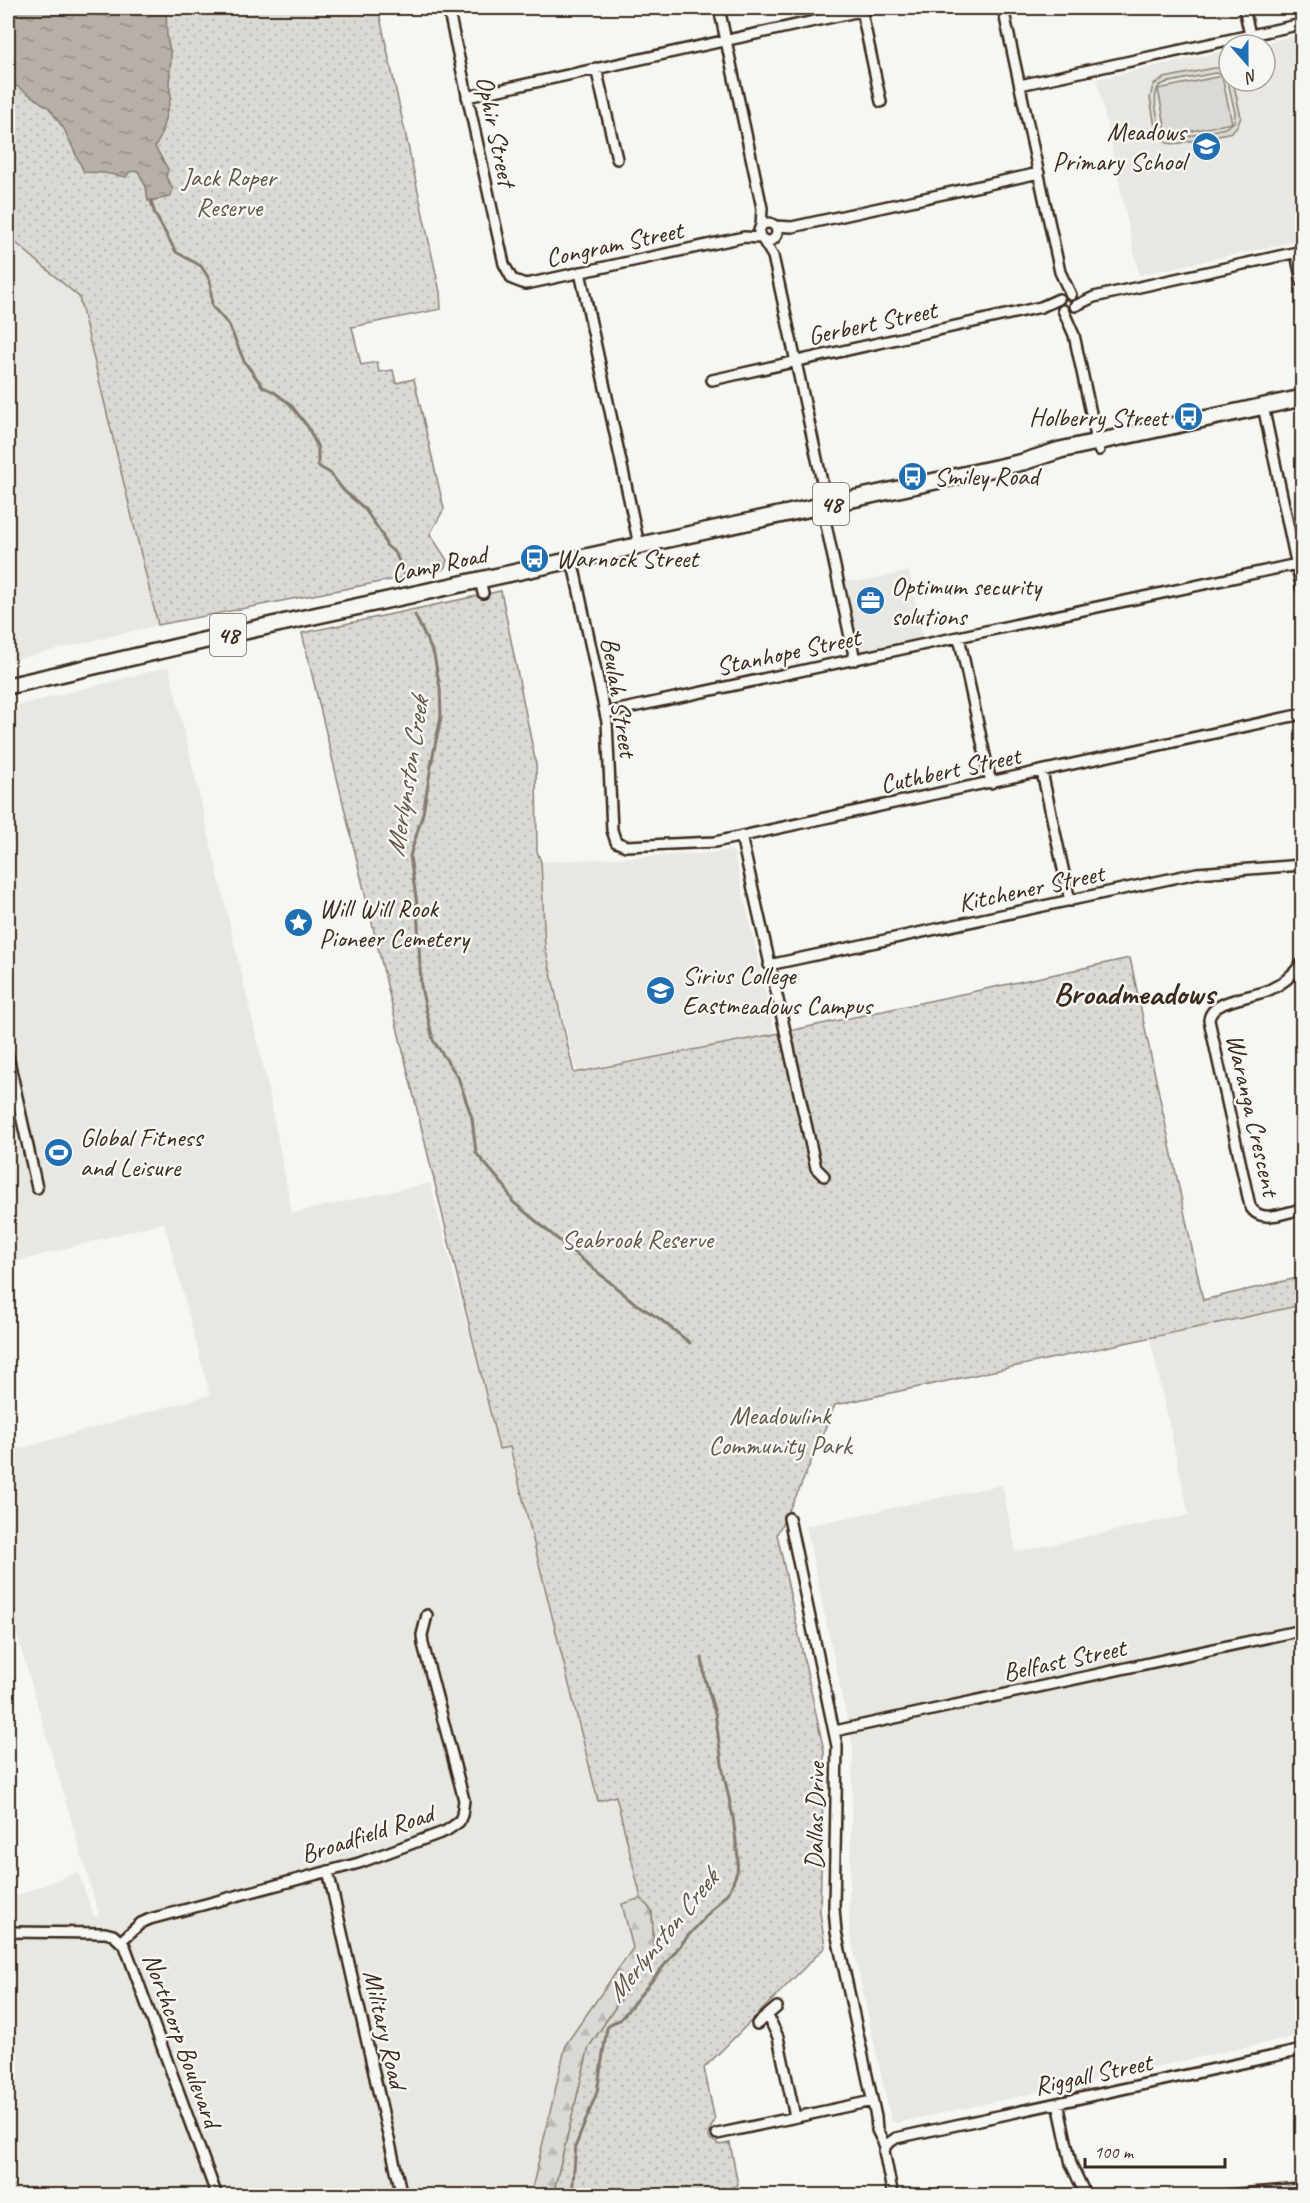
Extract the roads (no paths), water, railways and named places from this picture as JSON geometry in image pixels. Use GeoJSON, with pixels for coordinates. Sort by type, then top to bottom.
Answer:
{"type":"FeatureCollection","features":[{"type":"Feature","properties":{"kind":"main road","name":"Camp Road"},"geometry":{"type":"LineString","coordinates":[[8,686],[254,628],[482,586],[573,559],[1264,410],[1302,398]]}},
{"type":"Feature","properties":{"kind":"main road","name":"Camp Road"},"geometry":{"type":"LineString","coordinates":[[1264,410],[1302,406]]}},
{"type":"Feature","properties":{"kind":"street","name":"Ophir Street"},"geometry":{"type":"LineString","coordinates":[[451,8],[450,17],[504,264]]}},
{"type":"Feature","properties":{"kind":"street"},"geometry":{"type":"LineString","coordinates":[[719,8],[762,208],[761,233],[773,256],[855,660]]}},
{"type":"Feature","properties":{"kind":"street"},"geometry":{"type":"LineString","coordinates":[[467,97],[861,9],[874,8]]}},
{"type":"Feature","properties":{"kind":"street"},"geometry":{"type":"LineString","coordinates":[[1003,8],[1060,272],[1060,304],[1074,335]]}},
{"type":"Feature","properties":{"kind":"street"},"geometry":{"type":"LineString","coordinates":[[1244,8],[1250,33]]}},
{"type":"Feature","properties":{"kind":"street"},"geometry":{"type":"LineString","coordinates":[[861,9],[881,102]]}},
{"type":"Feature","properties":{"kind":"street"},"geometry":{"type":"LineString","coordinates":[[1259,33],[1302,24]]}},
{"type":"Feature","properties":{"kind":"street"},"geometry":{"type":"LineString","coordinates":[[1020,85],[1217,42]]}},
{"type":"Feature","properties":{"kind":"street"},"geometry":{"type":"LineString","coordinates":[[596,68],[617,159]]}},
{"type":"Feature","properties":{"kind":"street"},"geometry":{"type":"LineString","coordinates":[[761,233],[768,241],[775,231],[1039,173]]}},
{"type":"Feature","properties":{"kind":"street"},"geometry":{"type":"LineString","coordinates":[[762,208],[775,231],[773,256]]}},
{"type":"Feature","properties":{"kind":"street"},"geometry":{"type":"LineString","coordinates":[[761,233],[768,223],[775,231]]}},
{"type":"Feature","properties":{"kind":"street","name":"Congram Street"},"geometry":{"type":"LineString","coordinates":[[504,264],[512,279],[525,284],[761,233]]}},
{"type":"Feature","properties":{"kind":"street"},"geometry":{"type":"LineString","coordinates":[[1073,301],[1299,252],[1302,282]]}},
{"type":"Feature","properties":{"kind":"street"},"geometry":{"type":"LineString","coordinates":[[580,272],[639,545]]}},
{"type":"Feature","properties":{"kind":"street"},"geometry":{"type":"LineString","coordinates":[[1060,272],[1073,301],[1074,335],[1098,446]]}},
{"type":"Feature","properties":{"kind":"street"},"geometry":{"type":"LineString","coordinates":[[1060,304],[1066,294],[1073,301]]}},
{"type":"Feature","properties":{"kind":"street"},"geometry":{"type":"LineString","coordinates":[[1060,304],[1068,311],[1073,301]]}},
{"type":"Feature","properties":{"kind":"street","name":"Gerbert Street"},"geometry":{"type":"LineString","coordinates":[[712,380],[1060,304]]}},
{"type":"Feature","properties":{"kind":"street"},"geometry":{"type":"LineString","coordinates":[[1264,410],[1302,590]]}},
{"type":"Feature","properties":{"kind":"street","name":"Beulah Street"},"geometry":{"type":"LineString","coordinates":[[573,559],[605,713],[612,830],[616,842]]}},
{"type":"Feature","properties":{"kind":"street","name":"Stanhope Street"},"geometry":{"type":"LineString","coordinates":[[605,713],[1297,564]]}},
{"type":"Feature","properties":{"kind":"street"},"geometry":{"type":"LineString","coordinates":[[959,637],[991,783]]}},
{"type":"Feature","properties":{"kind":"street","name":"Cuthbert Street"},"geometry":{"type":"LineString","coordinates":[[616,842],[632,847],[694,844],[741,836],[1299,717]]}},
{"type":"Feature","properties":{"kind":"street"},"geometry":{"type":"LineString","coordinates":[[1042,772],[1070,901]]}},
{"type":"Feature","properties":{"kind":"street"},"geometry":{"type":"LineString","coordinates":[[741,836],[816,1168],[824,1176]]}},
{"type":"Feature","properties":{"kind":"street","name":"Kitchener Street"},"geometry":{"type":"LineString","coordinates":[[769,965],[1197,873],[1302,865]]}},
{"type":"Feature","properties":{"kind":"street","name":"Waranga Crescent"},"geometry":{"type":"LineString","coordinates":[[1302,963],[1295,972],[1277,986],[1259,994],[1218,1005],[1210,1012],[1209,1020],[1250,1206],[1256,1215],[1265,1217],[1302,1209]]}},
{"type":"Feature","properties":{"kind":"street"},"geometry":{"type":"LineString","coordinates":[[8,1056],[38,1188]]}},
{"type":"Feature","properties":{"kind":"street","name":"Dallas Drive"},"geometry":{"type":"LineString","coordinates":[[789,1518],[835,1731],[838,1759],[834,1920],[872,2101],[876,2117],[889,2143],[884,2154],[893,2196]]}},
{"type":"Feature","properties":{"kind":"street","name":"Broadfield Road"},"geometry":{"type":"LineString","coordinates":[[121,1941],[150,1918],[369,1859],[446,1831],[459,1822],[464,1800],[423,1644],[422,1635],[427,1615]]}},
{"type":"Feature","properties":{"kind":"street","name":"Belfast Street"},"geometry":{"type":"LineString","coordinates":[[835,1731],[1302,1630]]}},
{"type":"Feature","properties":{"kind":"street","name":"Military Road"},"geometry":{"type":"LineString","coordinates":[[328,1871],[402,2196]]}},
{"type":"Feature","properties":{"kind":"street","name":"Northcorp Boulevard"},"geometry":{"type":"LineString","coordinates":[[8,1932],[105,1932],[121,1941],[129,1954],[217,2196]]}},
{"type":"Feature","properties":{"kind":"street"},"geometry":{"type":"LineString","coordinates":[[757,2024],[777,2007]]}},
{"type":"Feature","properties":{"kind":"street"},"geometry":{"type":"LineString","coordinates":[[768,2016],[778,2037],[795,2117]]}},
{"type":"Feature","properties":{"kind":"street","name":"Riggall Street"},"geometry":{"type":"LineString","coordinates":[[889,2143],[1058,2103],[1302,2050]]}},
{"type":"Feature","properties":{"kind":"street"},"geometry":{"type":"LineString","coordinates":[[717,2134],[872,2101]]}},
{"type":"Feature","properties":{"kind":"street"},"geometry":{"type":"LineString","coordinates":[[1058,2103],[1074,2173],[1086,2196]]}},
{"type":"Feature","properties":{"kind":"street"},"geometry":{"type":"LineString","coordinates":[[1225,2195],[1302,2189]]}},
{"type":"Feature","properties":{"kind":"water"},"geometry":{"type":"Polygon","coordinates":[[[8,8],[166,8],[167,37],[171,56],[169,85],[171,96],[160,138],[155,147],[168,169],[166,177],[173,189],[170,197],[148,201],[146,187],[138,171],[129,172],[126,177],[84,172],[64,129],[49,108],[8,80],[8,8]]]}},
{"type":"Feature","properties":{"kind":"waterway","name":"Merlynston Creek"},"geometry":{"type":"LineString","coordinates":[[151,201],[155,214],[176,252],[201,266],[210,280],[212,306],[229,325],[244,361],[263,387],[290,404],[308,427],[318,448],[318,466],[330,473],[344,491],[364,508],[382,534],[386,545],[396,554],[404,574]]}},
{"type":"Feature","properties":{"kind":"waterway","name":"Merlynston Creek"},"geometry":{"type":"LineString","coordinates":[[415,615],[434,655],[440,688],[441,717],[423,813],[410,856],[417,905],[421,987],[433,1040],[458,1077],[472,1118],[476,1153],[505,1187],[513,1202],[636,1304],[660,1319],[690,1343]]}},
{"type":"Feature","properties":{"kind":"waterway","name":"Merlynston Creek"},"geometry":{"type":"LineString","coordinates":[[572,2196],[576,2145],[597,2092],[607,2028],[620,2020],[688,1936],[730,1890],[737,1872],[738,1858],[733,1817],[723,1771],[715,1713],[705,1679],[702,1658]]}},
{"type":"Feature","properties":{"kind":"place","name":"Meadows Primary School"},"geometry":{"type":"Point","coordinates":[1207,146]}},
{"type":"Feature","properties":{"kind":"place","name":"Holberry Street"},"geometry":{"type":"Point","coordinates":[1188,417]}},
{"type":"Feature","properties":{"kind":"place","name":"Smiley Road"},"geometry":{"type":"Point","coordinates":[913,476]}},
{"type":"Feature","properties":{"kind":"place","name":"Warnock Street"},"geometry":{"type":"Point","coordinates":[535,558]}},
{"type":"Feature","properties":{"kind":"place","name":"Optimum security solutions"},"geometry":{"type":"Point","coordinates":[870,601]}},
{"type":"Feature","properties":{"kind":"place","name":"Will Will Rook Pioneer Cemetery"},"geometry":{"type":"Point","coordinates":[298,923]}},
{"type":"Feature","properties":{"kind":"place","name":"Sirius College Eastmeadows Campus"},"geometry":{"type":"Point","coordinates":[661,990]}},
{"type":"Feature","properties":{"kind":"place","name":"Global Fitness and Leisure"},"geometry":{"type":"Point","coordinates":[59,1152]}},
{"type":"Feature","properties":{"kind":"district","name":"Broadmeadows"},"geometry":{"type":"Point","coordinates":[1134,993]}},
{"type":"Feature","properties":{"kind":"park label","name":"Jack Roper Reserve"},"geometry":{"type":"Point","coordinates":[229,192]}},
{"type":"Feature","properties":{"kind":"park label","name":"Seabrook Reserve"},"geometry":{"type":"Point","coordinates":[637,1239]}},
{"type":"Feature","properties":{"kind":"park label","name":"Meadowlink Community Park"},"geometry":{"type":"Point","coordinates":[780,1430]}}]}
